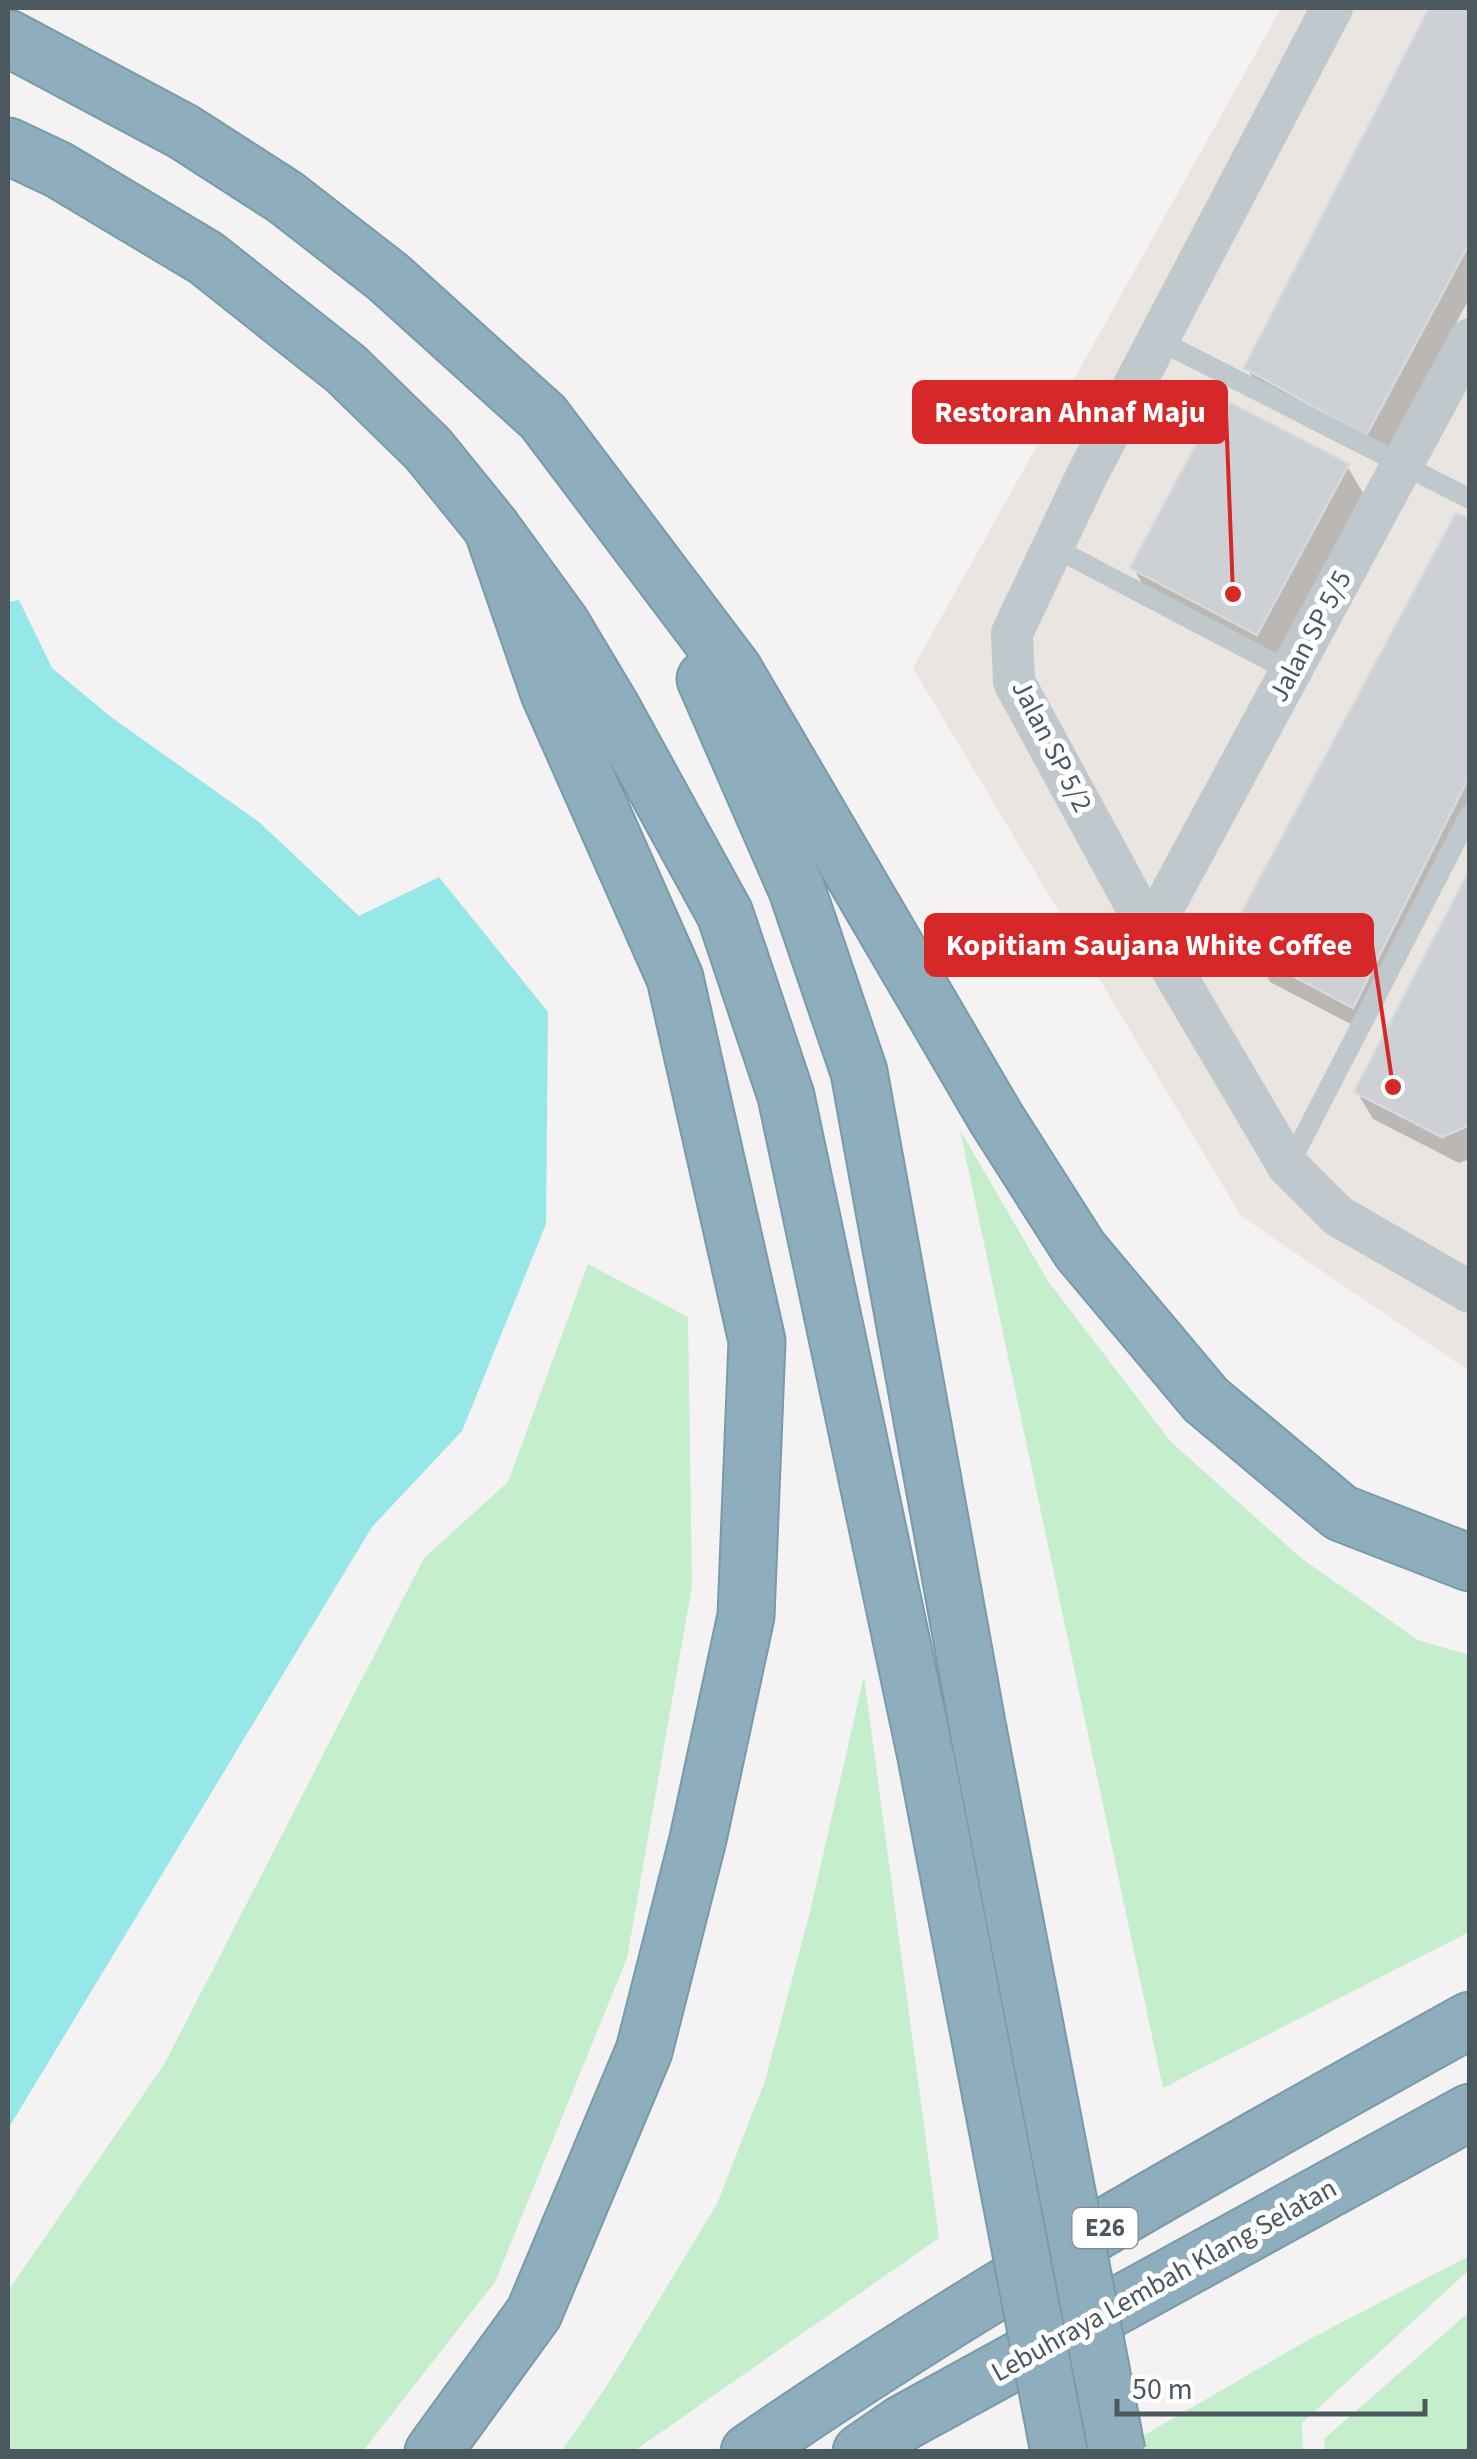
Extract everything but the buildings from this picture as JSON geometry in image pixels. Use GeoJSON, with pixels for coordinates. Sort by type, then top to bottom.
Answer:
{"type":"FeatureCollection","features":[{"type":"Feature","properties":{"kind":"highway"},"geometry":{"type":"LineString","coordinates":[[8,38],[184,132],[285,197],[388,276],[543,417],[734,670],[996,1118],[1080,1250],[1206,1400],[1342,1512],[1470,1563]]}},
{"type":"Feature","properties":{"kind":"highway"},"geometry":{"type":"LineString","coordinates":[[8,146],[59,170],[206,258],[346,369],[428,449],[561,623],[726,914],[786,1096],[926,1757],[1059,2452]]}},
{"type":"Feature","properties":{"kind":"highway"},"geometry":{"type":"LineString","coordinates":[[543,417],[704,678],[797,890],[859,1072],[978,1729],[1117,2452]]}},
{"type":"Feature","properties":{"kind":"highway"},"geometry":{"type":"LineString","coordinates":[[433,2452],[534,2313],[644,2051],[698,1839],[746,1616],[757,1341],[675,978],[549,692],[492,528]]}},
{"type":"Feature","properties":{"kind":"highway","name":"E26"},"geometry":{"type":"LineString","coordinates":[[749,2452],[872,2367],[1012,2280],[1470,2020]]}},
{"type":"Feature","properties":{"kind":"highway","name":"Lebuhraya Lembah Klang Selatan"},"geometry":{"type":"LineString","coordinates":[[878,2442],[1470,2112]]}},
{"type":"Feature","properties":{"kind":"street","name":"Jalan SP 5/2"},"geometry":{"type":"LineString","coordinates":[[1332,8],[1052,548],[1012,633],[1014,682],[1150,932],[1288,1166],[1338,1216],[1464,1276]]}},
{"type":"Feature","properties":{"kind":"street","name":"Jalan SP 5/5"},"geometry":{"type":"LineString","coordinates":[[1150,932],[1470,339]]}},
{"type":"Feature","properties":{"kind":"lane"},"geometry":{"type":"LineString","coordinates":[[1158,340],[1470,498]]}},
{"type":"Feature","properties":{"kind":"lane"},"geometry":{"type":"LineString","coordinates":[[1052,548],[1291,672]]}},
{"type":"Feature","properties":{"kind":"lane"},"geometry":{"type":"LineString","coordinates":[[1288,1166],[1470,814]]}},
{"type":"Feature","properties":{"kind":"shaded area"},"geometry":{"type":"Polygon","coordinates":[[[1281,8],[1469,8],[1469,1371],[1241,1216],[913,668],[1281,8]]]}},
{"type":"Feature","properties":{"kind":"green space"},"geometry":{"type":"Polygon","coordinates":[[[960,1130],[1048,1281],[1171,1442],[1301,1558],[1418,1640],[1469,1655],[1469,1932],[1163,2088],[960,1130]]]}},
{"type":"Feature","properties":{"kind":"green space"},"geometry":{"type":"Polygon","coordinates":[[[588,1264],[688,1317],[692,1586],[627,1958],[495,2282],[363,2451],[8,2451],[8,2291],[165,2063],[424,1558],[508,1482],[588,1264]]]}},
{"type":"Feature","properties":{"kind":"green space"},"geometry":{"type":"Polygon","coordinates":[[[864,1676],[939,2238],[634,2451],[562,2451],[608,2384],[717,2204],[765,2081],[810,1912],[864,1676]]]}},
{"type":"Feature","properties":{"kind":"green space"},"geometry":{"type":"Polygon","coordinates":[[[1469,2256],[1469,2270],[1302,2423],[1303,2451],[1115,2452],[1308,2340],[1469,2256]]]}},
{"type":"Feature","properties":{"kind":"green space"},"geometry":{"type":"Polygon","coordinates":[[[1469,2312],[1469,2451],[1325,2451],[1324,2439],[1469,2312]]]}},
{"type":"Feature","properties":{"kind":"water"},"geometry":{"type":"Polygon","coordinates":[[[19,600],[52,668],[111,717],[259,822],[359,916],[439,877],[548,1012],[546,1224],[462,1431],[372,1527],[8,2129],[8,602],[19,600]]]}},
{"type":"Feature","properties":{"kind":"place","name":"Restoran Ahnaf Maju"},"geometry":{"type":"Point","coordinates":[1233,594]}},
{"type":"Feature","properties":{"kind":"place","name":"Kopitiam Saujana White Coffee"},"geometry":{"type":"Point","coordinates":[1393,1087]}}]}
